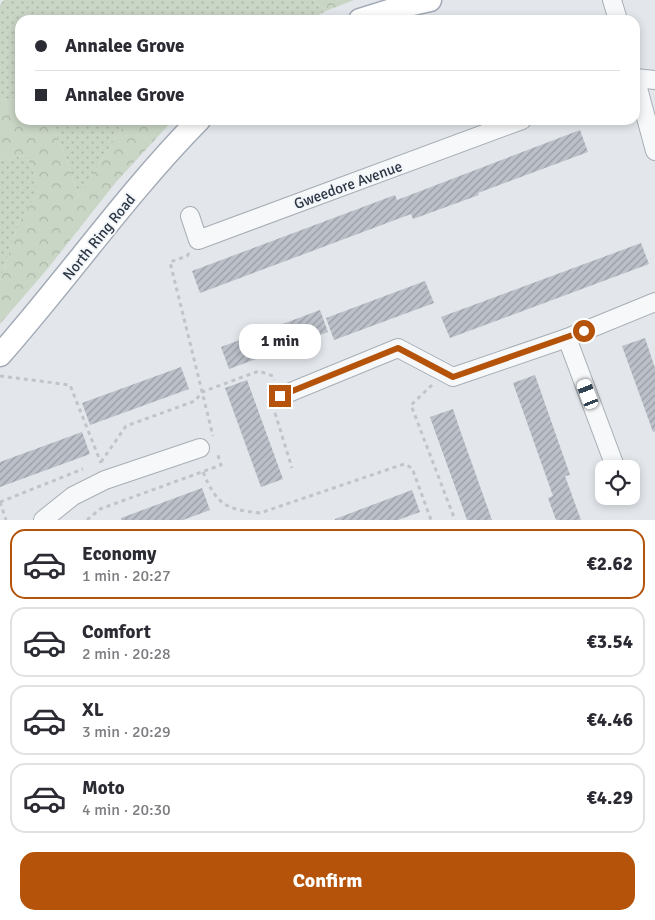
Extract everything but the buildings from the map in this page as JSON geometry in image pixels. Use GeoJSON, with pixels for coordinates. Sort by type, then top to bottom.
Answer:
{"type":"FeatureCollection","features":[{"type":"Feature","properties":{"kind":"main road"},"geometry":{"type":"LineString","coordinates":[[376,15],[430,0]]}},
{"type":"Feature","properties":{"kind":"main road","name":"North Ring Road"},"geometry":{"type":"LineString","coordinates":[[0,355],[156,166],[194,125]]}},
{"type":"Feature","properties":{"kind":"street"},"geometry":{"type":"LineString","coordinates":[[612,0],[616,15]]}},
{"type":"Feature","properties":{"kind":"street"},"geometry":{"type":"LineString","coordinates":[[640,78],[655,80]]}},
{"type":"Feature","properties":{"kind":"street"},"geometry":{"type":"LineString","coordinates":[[640,96],[655,151]]}},
{"type":"Feature","properties":{"kind":"street","name":"Gweedore Avenue"},"geometry":{"type":"LineString","coordinates":[[198,240],[508,125]]}},
{"type":"Feature","properties":{"kind":"street"},"geometry":{"type":"LineString","coordinates":[[190,216],[198,240]]}},
{"type":"Feature","properties":{"kind":"street"},"geometry":{"type":"LineString","coordinates":[[280,396],[398,348],[453,377],[567,338],[655,302]]}},
{"type":"Feature","properties":{"kind":"street"},"geometry":{"type":"LineString","coordinates":[[567,338],[613,460]]}},
{"type":"Feature","properties":{"kind":"street"},"geometry":{"type":"LineString","coordinates":[[43,520],[74,496],[105,480],[211,446]]}},
{"type":"Feature","properties":{"kind":"path"},"geometry":{"type":"LineString","coordinates":[[87,520],[100,509],[221,465],[211,446],[202,392],[170,262],[187,256],[198,240]]}},
{"type":"Feature","properties":{"kind":"path"},"geometry":{"type":"LineString","coordinates":[[6,520],[0,502],[101,462],[126,426],[195,400],[202,392],[259,371],[272,376],[280,396],[274,408],[292,468]]}},
{"type":"Feature","properties":{"kind":"path"},"geometry":{"type":"LineString","coordinates":[[445,373],[412,406],[456,520]]}},
{"type":"Feature","properties":{"kind":"path"},"geometry":{"type":"LineString","coordinates":[[0,376],[70,385],[101,462],[105,480]]}},
{"type":"Feature","properties":{"kind":"path"},"geometry":{"type":"LineString","coordinates":[[203,472],[212,493],[224,505],[240,511],[260,513],[404,464],[412,468],[431,520]]}},
{"type":"Feature","properties":{"kind":"green space"},"geometry":{"type":"Polygon","coordinates":[[[4,0],[313,0],[326,11],[318,15],[15,15],[15,100],[0,100],[0,5],[4,0]]]}},
{"type":"Feature","properties":{"kind":"green space"},"geometry":{"type":"Polygon","coordinates":[[[313,0],[354,0],[326,11],[313,0]]]}},
{"type":"Feature","properties":{"kind":"green space"},"geometry":{"type":"Polygon","coordinates":[[[0,100],[15,100],[15,125],[51,125],[62,147],[79,196],[124,125],[168,125],[116,182],[49,267],[0,324],[0,281],[19,222],[35,198],[35,175],[26,155],[0,161],[0,100]]]}},
{"type":"Feature","properties":{"kind":"green space"},"geometry":{"type":"Polygon","coordinates":[[[51,125],[124,125],[79,196],[62,147],[51,125]]]}},
{"type":"Feature","properties":{"kind":"green space"},"geometry":{"type":"Polygon","coordinates":[[[26,155],[35,175],[35,198],[19,222],[0,281],[0,161],[26,155]]]}},
{"type":"Feature","properties":{"kind":"route"},"geometry":{"type":"LineString","coordinates":[[280,396],[398,348],[453,377],[584,331]]}}]}
